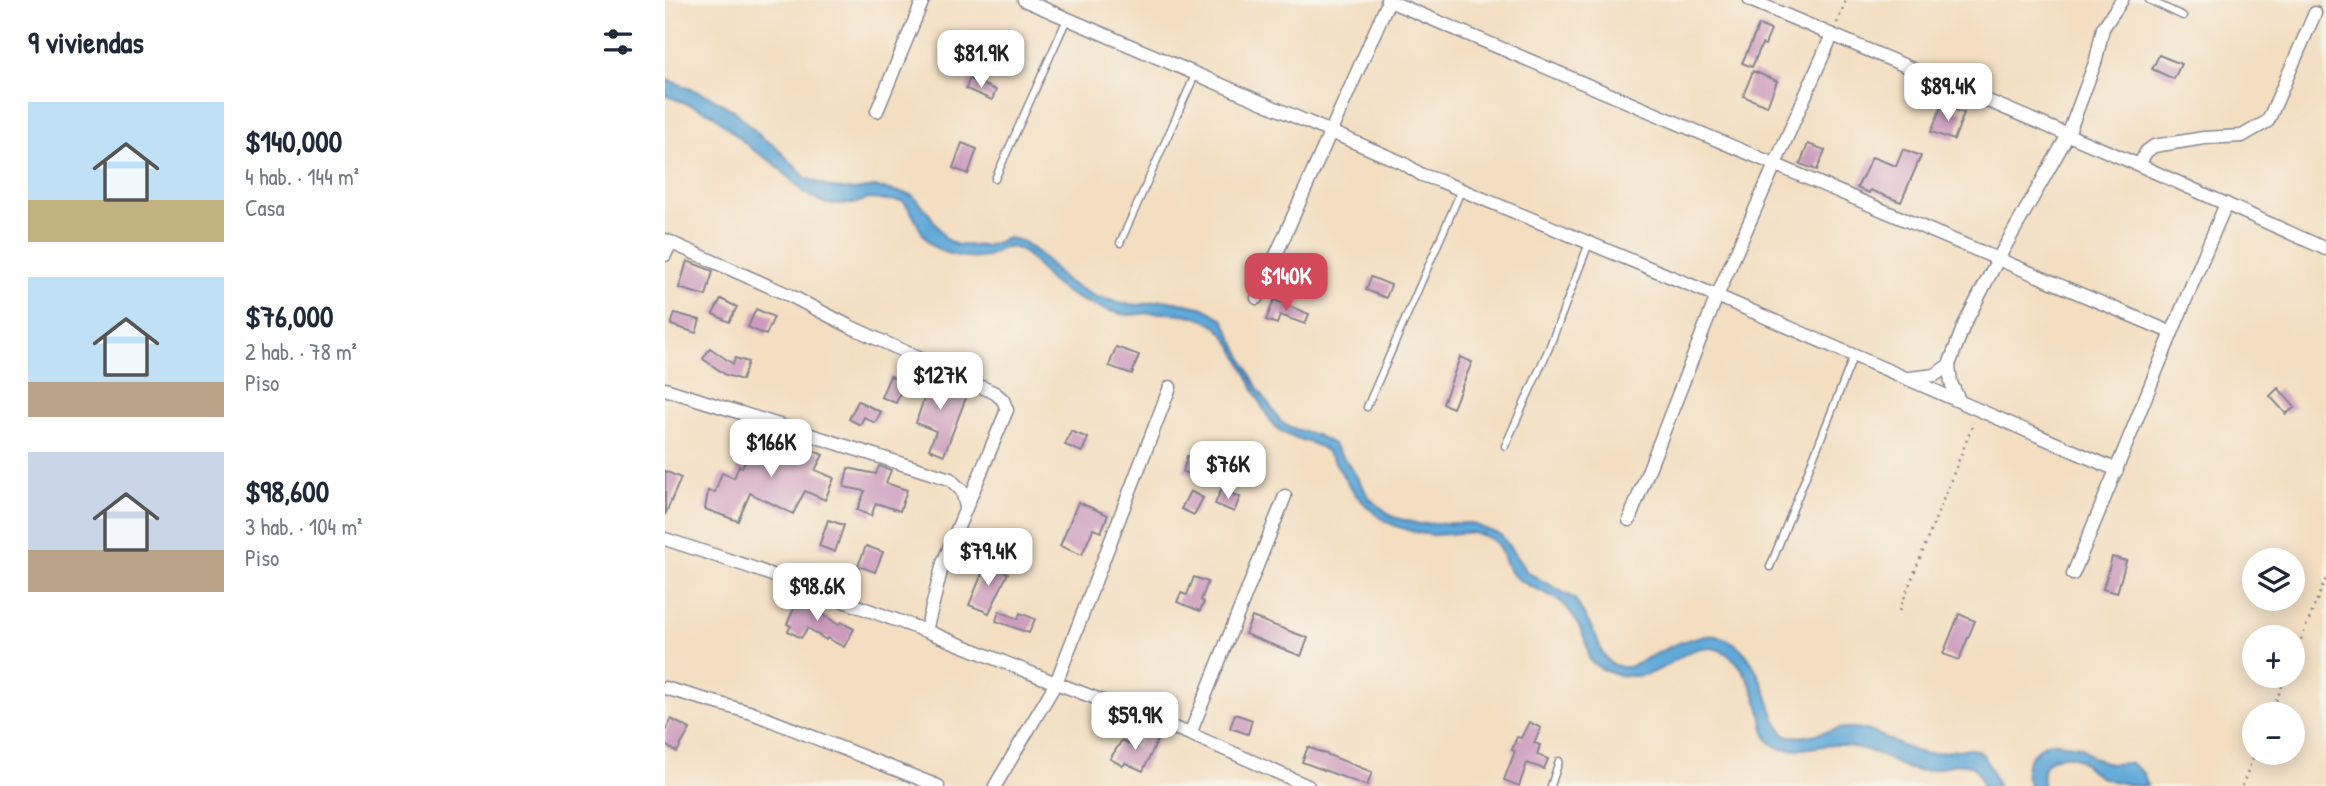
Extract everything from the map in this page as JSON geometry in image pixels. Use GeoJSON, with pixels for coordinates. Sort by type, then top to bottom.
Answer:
{"type":"FeatureCollection","features":[{"type":"Feature","properties":{"kind":"street"},"geometry":{"type":"LineString","coordinates":[[877,111],[923,0]]}},
{"type":"Feature","properties":{"kind":"street"},"geometry":{"type":"LineString","coordinates":[[1024,0],[1403,163],[1422,175],[1717,296],[2117,470]]}},
{"type":"Feature","properties":{"kind":"street"},"geometry":{"type":"LineString","coordinates":[[1258,298],[1388,0],[2170,332]]}},
{"type":"Feature","properties":{"kind":"street"},"geometry":{"type":"LineString","coordinates":[[1749,0],[2139,165],[2326,249]]}},
{"type":"Feature","properties":{"kind":"street"},"geometry":{"type":"LineString","coordinates":[[1959,400],[1951,383],[1949,365],[1974,303],[2068,135],[2096,60],[2103,29],[2122,0]]}},
{"type":"Feature","properties":{"kind":"street"},"geometry":{"type":"LineString","coordinates":[[2139,165],[2146,152],[2154,146],[2204,138],[2242,136],[2268,121],[2315,13]]}},
{"type":"Feature","properties":{"kind":"street"},"geometry":{"type":"LineString","coordinates":[[1629,520],[1717,296],[1832,35]]}},
{"type":"Feature","properties":{"kind":"street"},"geometry":{"type":"LineString","coordinates":[[2073,574],[2117,470],[2170,332],[2226,204]]}},
{"type":"Feature","properties":{"kind":"street"},"geometry":{"type":"LineString","coordinates":[[665,255],[668,241],[995,393],[1003,400],[1007,410],[943,563],[926,631]]}},
{"type":"Feature","properties":{"kind":"street"},"geometry":{"type":"LineString","coordinates":[[1909,378],[1935,374],[1949,365]]}},
{"type":"Feature","properties":{"kind":"street"},"geometry":{"type":"LineString","coordinates":[[995,786],[1056,683],[1170,387]]}},
{"type":"Feature","properties":{"kind":"street"},"geometry":{"type":"LineString","coordinates":[[665,389],[950,479],[962,491],[966,508]]}},
{"type":"Feature","properties":{"kind":"street"},"geometry":{"type":"LineString","coordinates":[[1190,734],[1285,496]]}},
{"type":"Feature","properties":{"kind":"street"},"geometry":{"type":"LineString","coordinates":[[665,539],[926,631],[1190,734],[1308,786]]}},
{"type":"Feature","properties":{"kind":"street"},"geometry":{"type":"LineString","coordinates":[[665,688],[752,713],[938,786]]}},
{"type":"Feature","properties":{"kind":"lane"},"geometry":{"type":"LineString","coordinates":[[2149,0],[2183,16]]}},
{"type":"Feature","properties":{"kind":"lane"},"geometry":{"type":"LineString","coordinates":[[995,179],[1067,19]]}},
{"type":"Feature","properties":{"kind":"lane"},"geometry":{"type":"LineString","coordinates":[[1120,243],[1195,75]]}},
{"type":"Feature","properties":{"kind":"lane"},"geometry":{"type":"LineString","coordinates":[[1367,407],[1461,190]]}},
{"type":"Feature","properties":{"kind":"lane"},"geometry":{"type":"LineString","coordinates":[[1505,446],[1549,348],[1589,243]]}},
{"type":"Feature","properties":{"kind":"lane"},"geometry":{"type":"LineString","coordinates":[[1770,567],[1854,355]]}},
{"type":"Feature","properties":{"kind":"lane"},"geometry":{"type":"LineString","coordinates":[[1551,786],[1559,761]]}},
{"type":"Feature","properties":{"kind":"path"},"geometry":{"type":"LineString","coordinates":[[1832,35],[1846,0]]}},
{"type":"Feature","properties":{"kind":"path"},"geometry":{"type":"LineString","coordinates":[[1899,611],[1979,409]]}},
{"type":"Feature","properties":{"kind":"path"},"geometry":{"type":"LineString","coordinates":[[2305,630],[2326,578]]}},
{"type":"Feature","properties":{"kind":"path"},"geometry":{"type":"LineString","coordinates":[[2242,786],[2250,765]]}},
{"type":"Feature","properties":{"kind":"water"},"geometry":{"type":"Polygon","coordinates":[[[665,79],[709,96],[736,112],[806,178],[832,188],[853,190],[875,187],[912,195],[928,212],[946,239],[957,245],[986,246],[1008,238],[1022,241],[1043,257],[1065,281],[1094,296],[1140,305],[1163,300],[1204,308],[1223,319],[1257,387],[1281,422],[1332,443],[1370,499],[1393,517],[1419,524],[1470,523],[1501,535],[1527,572],[1575,599],[1596,636],[1602,653],[1611,664],[1629,667],[1688,640],[1705,636],[1721,637],[1736,645],[1750,660],[1785,735],[1801,736],[1850,728],[1878,734],[1921,753],[1975,750],[1986,759],[1998,786],[1982,786],[1976,771],[1968,765],[1956,764],[1919,771],[1872,752],[1846,746],[1790,750],[1776,746],[1767,738],[1749,680],[1732,657],[1716,649],[1691,651],[1661,669],[1645,674],[1627,676],[1610,673],[1589,659],[1582,633],[1567,608],[1554,597],[1516,578],[1508,569],[1495,542],[1475,534],[1420,533],[1384,521],[1356,495],[1327,452],[1275,426],[1259,401],[1230,342],[1211,323],[1181,314],[1126,315],[1095,306],[1058,287],[1029,257],[1012,247],[975,258],[941,251],[930,244],[903,201],[867,199],[856,203],[826,204],[806,194],[775,164],[752,149],[711,113],[665,95],[665,79]]]}},
{"type":"Feature","properties":{"kind":"water"},"geometry":{"type":"Polygon","coordinates":[[[2050,742],[2080,746],[2092,757],[2110,764],[2131,763],[2143,773],[2148,786],[2100,777],[2080,760],[2066,756],[2048,761],[2043,772],[2043,786],[2030,786],[2026,771],[2029,759],[2037,749],[2050,742]]]}},
{"type":"Feature","properties":{"kind":"building"},"geometry":{"type":"Polygon","coordinates":[[[1759,25],[1771,30],[1752,67],[1742,63],[1759,25]]]}},
{"type":"Feature","properties":{"kind":"building"},"geometry":{"type":"Polygon","coordinates":[[[2159,55],[2181,64],[2174,79],[2152,69],[2159,55]]]}},
{"type":"Feature","properties":{"kind":"building"},"geometry":{"type":"Polygon","coordinates":[[[1753,71],[1777,81],[1767,106],[1743,96],[1753,71]]]}},
{"type":"Feature","properties":{"kind":"building"},"geometry":{"type":"Polygon","coordinates":[[[969,79],[996,90],[992,100],[966,89],[969,79]]]}},
{"type":"Feature","properties":{"kind":"building"},"geometry":{"type":"Polygon","coordinates":[[[1942,105],[1964,113],[1954,140],[1931,132],[1942,105]]]}},
{"type":"Feature","properties":{"kind":"building"},"geometry":{"type":"Polygon","coordinates":[[[962,143],[977,149],[968,174],[953,168],[962,143]]]}},
{"type":"Feature","properties":{"kind":"building"},"geometry":{"type":"Polygon","coordinates":[[[1808,144],[1825,150],[1817,170],[1800,164],[1808,144]]]}},
{"type":"Feature","properties":{"kind":"building"},"geometry":{"type":"Polygon","coordinates":[[[1903,149],[1921,156],[1901,202],[1857,188],[1872,157],[1896,166],[1903,149]]]}},
{"type":"Feature","properties":{"kind":"building"},"geometry":{"type":"Polygon","coordinates":[[[687,261],[713,271],[706,296],[679,288],[687,261]]]}},
{"type":"Feature","properties":{"kind":"building"},"geometry":{"type":"Polygon","coordinates":[[[1371,277],[1391,285],[1386,298],[1366,290],[1371,277]]]}},
{"type":"Feature","properties":{"kind":"building"},"geometry":{"type":"Polygon","coordinates":[[[721,299],[737,307],[729,322],[713,314],[721,299]]]}},
{"type":"Feature","properties":{"kind":"building"},"geometry":{"type":"Polygon","coordinates":[[[1274,300],[1309,314],[1305,324],[1280,315],[1277,324],[1266,320],[1274,300]]]}},
{"type":"Feature","properties":{"kind":"building"},"geometry":{"type":"Polygon","coordinates":[[[756,309],[774,317],[766,335],[748,327],[756,309]]]}},
{"type":"Feature","properties":{"kind":"building"},"geometry":{"type":"Polygon","coordinates":[[[675,313],[700,320],[696,333],[671,325],[675,313]]]}},
{"type":"Feature","properties":{"kind":"building"},"geometry":{"type":"Polygon","coordinates":[[[1116,347],[1139,355],[1132,374],[1109,366],[1116,347]]]}},
{"type":"Feature","properties":{"kind":"building"},"geometry":{"type":"Polygon","coordinates":[[[710,348],[733,364],[735,358],[748,362],[742,380],[726,375],[703,359],[710,348]]]}},
{"type":"Feature","properties":{"kind":"building"},"geometry":{"type":"Polygon","coordinates":[[[1460,357],[1472,362],[1453,408],[1443,404],[1460,357]]]}},
{"type":"Feature","properties":{"kind":"building"},"geometry":{"type":"Polygon","coordinates":[[[890,376],[905,382],[896,403],[881,397],[890,376]]]}},
{"type":"Feature","properties":{"kind":"building"},"geometry":{"type":"Polygon","coordinates":[[[920,378],[967,395],[944,455],[929,449],[936,431],[916,423],[925,395],[915,391],[920,378]]]}},
{"type":"Feature","properties":{"kind":"building"},"geometry":{"type":"Polygon","coordinates":[[[2278,388],[2295,407],[2286,414],[2270,396],[2278,388]]]}},
{"type":"Feature","properties":{"kind":"building"},"geometry":{"type":"Polygon","coordinates":[[[858,401],[881,412],[875,423],[864,417],[860,425],[849,419],[858,401]]]}},
{"type":"Feature","properties":{"kind":"building"},"geometry":{"type":"Polygon","coordinates":[[[1071,431],[1088,438],[1082,452],[1065,445],[1071,431]]]}},
{"type":"Feature","properties":{"kind":"building"},"geometry":{"type":"Polygon","coordinates":[[[778,434],[823,455],[815,470],[834,478],[825,500],[805,491],[793,514],[750,493],[738,521],[705,509],[708,491],[715,492],[722,473],[734,478],[754,444],[769,451],[778,434]]]}},
{"type":"Feature","properties":{"kind":"building"},"geometry":{"type":"Polygon","coordinates":[[[1187,456],[1206,461],[1201,476],[1183,472],[1187,456]]]}},
{"type":"Feature","properties":{"kind":"building"},"geometry":{"type":"Polygon","coordinates":[[[879,466],[891,470],[886,483],[907,490],[900,511],[876,503],[871,516],[857,510],[865,491],[844,487],[848,468],[876,474],[879,466]]]}},
{"type":"Feature","properties":{"kind":"building"},"geometry":{"type":"Polygon","coordinates":[[[665,471],[681,478],[665,515],[665,471]]]}},
{"type":"Feature","properties":{"kind":"building"},"geometry":{"type":"Polygon","coordinates":[[[1221,490],[1240,497],[1234,512],[1215,504],[1221,490]]]}},
{"type":"Feature","properties":{"kind":"building"},"geometry":{"type":"Polygon","coordinates":[[[1190,491],[1203,498],[1194,515],[1181,509],[1190,491]]]}},
{"type":"Feature","properties":{"kind":"building"},"geometry":{"type":"Polygon","coordinates":[[[1078,502],[1108,515],[1101,532],[1093,529],[1082,555],[1060,546],[1078,502]]]}},
{"type":"Feature","properties":{"kind":"building"},"geometry":{"type":"Polygon","coordinates":[[[828,520],[844,525],[835,552],[819,546],[828,520]]]}},
{"type":"Feature","properties":{"kind":"building"},"geometry":{"type":"Polygon","coordinates":[[[866,546],[883,552],[875,572],[858,566],[866,546]]]}},
{"type":"Feature","properties":{"kind":"building"},"geometry":{"type":"Polygon","coordinates":[[[2112,557],[2126,561],[2117,593],[2103,589],[2112,557]]]}},
{"type":"Feature","properties":{"kind":"building"},"geometry":{"type":"Polygon","coordinates":[[[986,564],[1008,573],[989,613],[969,605],[986,564]]]}},
{"type":"Feature","properties":{"kind":"building"},"geometry":{"type":"Polygon","coordinates":[[[1194,577],[1208,582],[1200,611],[1177,602],[1181,593],[1187,595],[1194,577]]]}},
{"type":"Feature","properties":{"kind":"building"},"geometry":{"type":"Polygon","coordinates":[[[800,595],[819,603],[816,610],[839,625],[841,622],[854,629],[844,647],[827,638],[826,640],[808,628],[801,638],[788,631],[791,626],[787,624],[800,595]]]}},
{"type":"Feature","properties":{"kind":"building"},"geometry":{"type":"Polygon","coordinates":[[[999,611],[1018,619],[1020,613],[1035,619],[1029,633],[996,621],[999,611]]]}},
{"type":"Feature","properties":{"kind":"building"},"geometry":{"type":"Polygon","coordinates":[[[1959,614],[1975,621],[1959,660],[1943,654],[1959,614]]]}},
{"type":"Feature","properties":{"kind":"building"},"geometry":{"type":"Polygon","coordinates":[[[1252,617],[1308,638],[1301,656],[1245,634],[1252,617]]]}},
{"type":"Feature","properties":{"kind":"building"},"geometry":{"type":"Polygon","coordinates":[[[1235,714],[1252,720],[1248,734],[1230,728],[1235,714]]]}},
{"type":"Feature","properties":{"kind":"building"},"geometry":{"type":"Polygon","coordinates":[[[671,719],[690,729],[677,752],[665,745],[665,731],[671,719]]]}},
{"type":"Feature","properties":{"kind":"building"},"geometry":{"type":"Polygon","coordinates":[[[1529,722],[1541,728],[1534,743],[1540,745],[1537,755],[1548,759],[1544,769],[1527,763],[1519,786],[1504,780],[1515,751],[1512,750],[1517,737],[1521,738],[1529,722]]]}},
{"type":"Feature","properties":{"kind":"building"},"geometry":{"type":"Polygon","coordinates":[[[1144,732],[1158,739],[1143,771],[1125,763],[1123,766],[1110,759],[1122,740],[1136,748],[1144,732]]]}},
{"type":"Feature","properties":{"kind":"building"},"geometry":{"type":"Polygon","coordinates":[[[1308,747],[1372,772],[1367,786],[1302,762],[1308,747]]]}}]}
